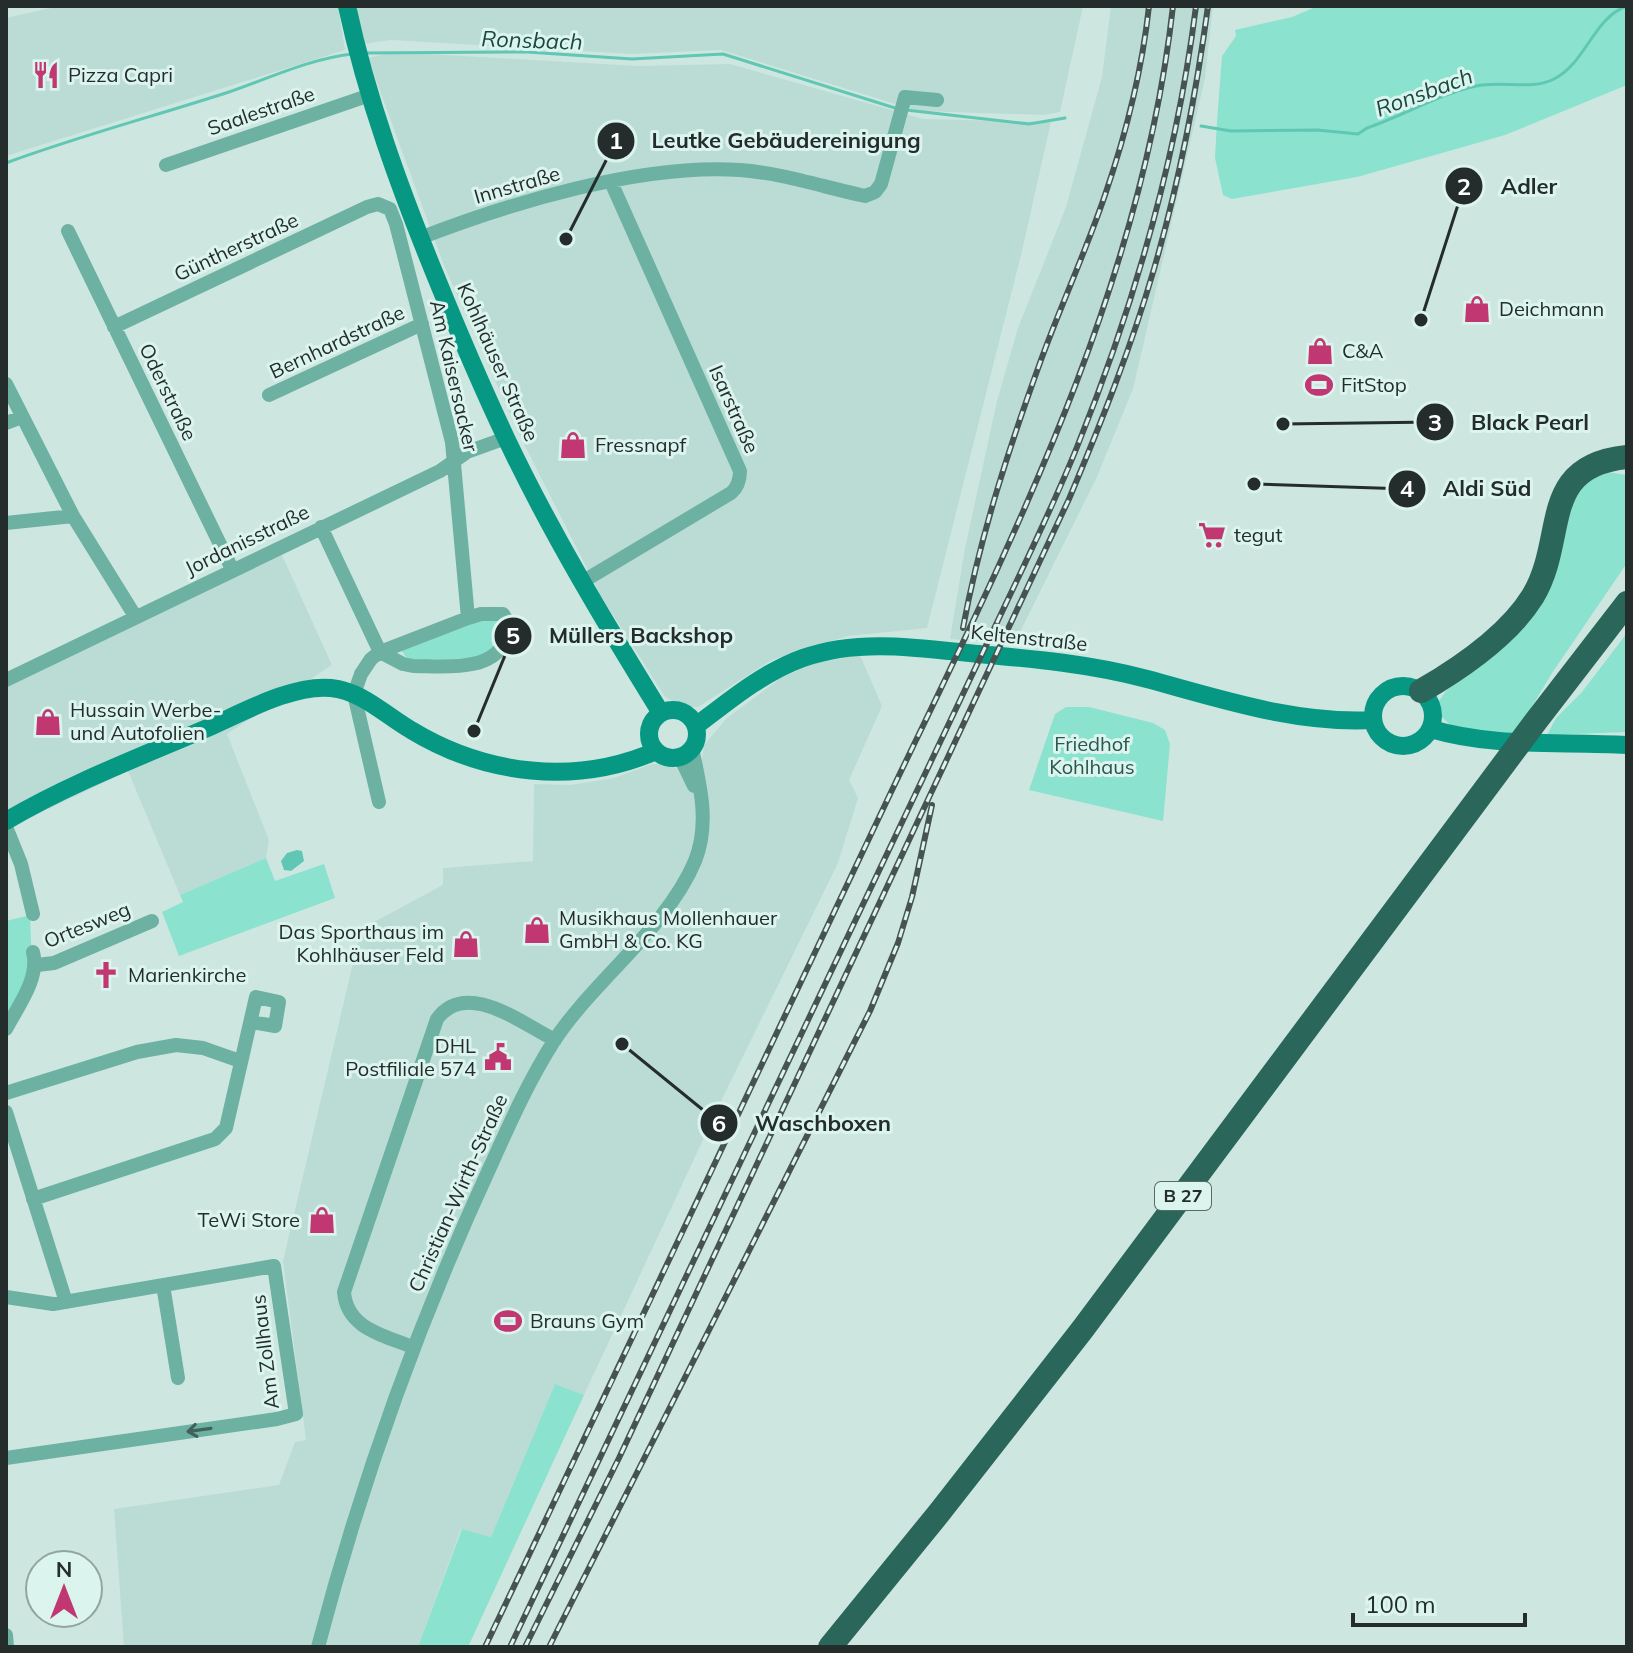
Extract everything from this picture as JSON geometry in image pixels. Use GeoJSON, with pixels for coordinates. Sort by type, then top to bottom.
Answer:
{"type":"FeatureCollection","features":[{"type":"Feature","properties":{"kind":"highway"},"geometry":{"type":"LineString","coordinates":[[1426,697],[1506,628],[1532,598],[1545,572],[1564,491],[1576,476],[1608,460],[1627,457]]}},
{"type":"Feature","properties":{"kind":"highway"},"geometry":{"type":"LineString","coordinates":[[1588,468],[1607,466],[1627,469]]}},
{"type":"Feature","properties":{"kind":"highway","name":"B 27"},"geometry":{"type":"LineString","coordinates":[[830,1647],[1082,1330],[1536,721],[1624,611]]}},
{"type":"Feature","properties":{"kind":"main road","name":"Kohlhäuser Straße"},"geometry":{"type":"LineString","coordinates":[[347,6],[370,95],[420,238],[506,438],[582,582],[661,713]]}},
{"type":"Feature","properties":{"kind":"main road","name":"Keltenstraße"},"geometry":{"type":"LineString","coordinates":[[696,726],[757,681],[786,665],[826,652],[879,646],[1071,663],[1300,718],[1340,722],[1373,720]]}},
{"type":"Feature","properties":{"kind":"main road"},"geometry":{"type":"LineString","coordinates":[[1408,685],[1426,697],[1434,720],[1431,729],[1418,743],[1399,746],[1381,737],[1373,720],[1375,702],[1388,689],[1408,685]]}},
{"type":"Feature","properties":{"kind":"main road"},"geometry":{"type":"LineString","coordinates":[[6,824],[63,789],[278,698],[317,687],[354,694],[442,747],[468,757],[506,765],[539,771],[586,771],[615,766],[656,751]]}},
{"type":"Feature","properties":{"kind":"main road"},"geometry":{"type":"LineString","coordinates":[[671,710],[681,712],[690,717],[696,726],[696,740],[686,753],[667,757],[656,751],[650,740],[650,728],[661,713],[671,710]]}},
{"type":"Feature","properties":{"kind":"main road"},"geometry":{"type":"LineString","coordinates":[[1431,729],[1467,739],[1495,742],[1627,745]]}},
{"type":"Feature","properties":{"kind":"street","name":"Saalestraße"},"geometry":{"type":"LineString","coordinates":[[166,165],[370,95]]}},
{"type":"Feature","properties":{"kind":"street","name":"Innstraße"},"geometry":{"type":"LineString","coordinates":[[420,238],[554,195],[611,182],[685,171],[764,173],[865,196],[875,192],[881,184],[905,97],[937,100]]}},
{"type":"Feature","properties":{"kind":"street","name":"Isarstraße"},"geometry":{"type":"LineString","coordinates":[[582,582],[731,493],[740,477],[740,471],[611,182]]}},
{"type":"Feature","properties":{"kind":"street","name":"Am Kaisersacker"},"geometry":{"type":"LineString","coordinates":[[375,204],[390,209],[396,224],[452,442],[468,618]]}},
{"type":"Feature","properties":{"kind":"street","name":"Güntherstraße"},"geometry":{"type":"LineString","coordinates":[[114,327],[375,204]]}},
{"type":"Feature","properties":{"kind":"street","name":"Oderstraße"},"geometry":{"type":"LineString","coordinates":[[68,231],[232,569]]}},
{"type":"Feature","properties":{"kind":"street","name":"Bernhardstraße"},"geometry":{"type":"LineString","coordinates":[[269,395],[422,324]]}},
{"type":"Feature","properties":{"kind":"street"},"geometry":{"type":"LineString","coordinates":[[6,384],[73,516],[135,616]]}},
{"type":"Feature","properties":{"kind":"street"},"geometry":{"type":"LineString","coordinates":[[6,423],[22,417]]}},
{"type":"Feature","properties":{"kind":"street","name":"Jordanisstraße"},"geometry":{"type":"LineString","coordinates":[[6,680],[453,462],[467,452],[506,438]]}},
{"type":"Feature","properties":{"kind":"street"},"geometry":{"type":"LineString","coordinates":[[6,523],[73,516]]}},
{"type":"Feature","properties":{"kind":"street"},"geometry":{"type":"LineString","coordinates":[[321,527],[380,652],[403,664],[472,664],[487,660],[499,652],[507,639],[506,617],[498,612],[468,618],[380,652],[371,659],[361,674],[354,694],[379,802]]}},
{"type":"Feature","properties":{"kind":"street","name":"Christian-Wirth-Straße"},"geometry":{"type":"LineString","coordinates":[[318,1647],[346,1539],[412,1347],[508,1124],[555,1040],[683,885],[701,843],[701,796],[686,753]]}},
{"type":"Feature","properties":{"kind":"street","name":"Ortesweg"},"geometry":{"type":"LineString","coordinates":[[6,824],[21,864],[33,914]]}},
{"type":"Feature","properties":{"kind":"street","name":"Ortesweg"},"geometry":{"type":"LineString","coordinates":[[6,1029],[35,958],[54,963],[152,921]]}},
{"type":"Feature","properties":{"kind":"street"},"geometry":{"type":"LineString","coordinates":[[412,1347],[356,1321],[347,1309],[344,1292],[437,1019],[445,1008],[468,1001],[482,1004],[555,1040]]}},
{"type":"Feature","properties":{"kind":"street"},"geometry":{"type":"LineString","coordinates":[[33,1199],[215,1139],[226,1128],[251,1022]]}},
{"type":"Feature","properties":{"kind":"street"},"geometry":{"type":"LineString","coordinates":[[6,1093],[137,1052],[176,1045],[203,1048],[240,1061]]}},
{"type":"Feature","properties":{"kind":"street"},"geometry":{"type":"LineString","coordinates":[[6,1112],[66,1302]]}},
{"type":"Feature","properties":{"kind":"street","name":"Am Zollhaus"},"geometry":{"type":"LineString","coordinates":[[6,1297],[53,1304],[274,1266],[296,1414],[6,1458]]}},
{"type":"Feature","properties":{"kind":"street"},"geometry":{"type":"LineString","coordinates":[[163,1285],[178,1378]]}},
{"type":"Feature","properties":{"kind":"street"},"geometry":{"type":"LineString","coordinates":[[6,1635],[7,1647]]}},
{"type":"Feature","properties":{"kind":"shaded area"},"geometry":{"type":"Polygon","coordinates":[[[60,6],[338,6],[345,50],[6,156],[6,18],[60,6]]]}},
{"type":"Feature","properties":{"kind":"shaded area"},"geometry":{"type":"Polygon","coordinates":[[[355,6],[1083,6],[1060,112],[1044,115],[918,111],[721,50],[632,54],[391,40],[363,44],[355,6]]]}},
{"type":"Feature","properties":{"kind":"shaded area"},"geometry":{"type":"Polygon","coordinates":[[[1111,6],[1213,6],[1205,78],[1133,389],[1096,479],[1014,644],[950,639],[965,548],[997,401],[1018,328],[1066,207],[1102,77],[1111,6]]]}},
{"type":"Feature","properties":{"kind":"shaded area"},"geometry":{"type":"Polygon","coordinates":[[[395,52],[638,66],[730,64],[923,119],[1051,122],[1022,251],[927,628],[848,636],[772,660],[698,707],[684,707],[665,697],[601,596],[517,430],[443,263],[368,58],[395,52]]]}},
{"type":"Feature","properties":{"kind":"shaded area"},"geometry":{"type":"Polygon","coordinates":[[[276,542],[332,665],[227,734],[269,840],[266,858],[180,895],[128,771],[6,829],[6,676],[276,542]]]}},
{"type":"Feature","properties":{"kind":"shaded area"},"geometry":{"type":"Polygon","coordinates":[[[860,655],[882,706],[849,780],[858,798],[838,863],[723,1097],[584,1395],[555,1384],[491,1537],[461,1529],[418,1647],[124,1647],[114,1509],[279,1485],[295,1442],[306,1440],[283,1261],[361,929],[443,885],[443,868],[533,861],[534,784],[570,785],[614,778],[652,764],[665,763],[675,768],[702,759],[704,745],[727,718],[781,678],[812,664],[860,655]]]}},
{"type":"Feature","properties":{"kind":"shaded area"},"geometry":{"type":"Polygon","coordinates":[[[302,851],[304,861],[291,871],[284,870],[281,861],[287,853],[302,851]]]}},
{"type":"Feature","properties":{"kind":"green space"},"geometry":{"type":"Polygon","coordinates":[[[1318,6],[1627,6],[1627,85],[1505,135],[1357,177],[1232,199],[1223,195],[1215,158],[1217,122],[1222,56],[1236,36],[1235,30],[1292,17],[1318,6]]]}},
{"type":"Feature","properties":{"kind":"green space"},"geometry":{"type":"Polygon","coordinates":[[[1606,472],[1627,475],[1627,563],[1552,673],[1516,733],[1502,735],[1452,727],[1438,713],[1439,701],[1504,638],[1563,526],[1581,484],[1606,472]]]}},
{"type":"Feature","properties":{"kind":"green space"},"geometry":{"type":"Polygon","coordinates":[[[500,616],[505,630],[503,636],[491,640],[494,650],[477,658],[409,661],[401,650],[486,617],[500,616]]]}},
{"type":"Feature","properties":{"kind":"green space"},"geometry":{"type":"Polygon","coordinates":[[[1627,633],[1627,732],[1547,735],[1556,718],[1582,692],[1627,633]]]}},
{"type":"Feature","properties":{"kind":"green space","name":"Friedhof Kohlhaus"},"geometry":{"type":"Polygon","coordinates":[[[1066,707],[1089,707],[1153,723],[1165,730],[1170,744],[1163,821],[1029,790],[1055,714],[1066,707]]]}},
{"type":"Feature","properties":{"kind":"green space"},"geometry":{"type":"Polygon","coordinates":[[[266,858],[275,881],[324,864],[335,898],[179,956],[162,912],[183,902],[180,895],[266,858]]]}},
{"type":"Feature","properties":{"kind":"green space"},"geometry":{"type":"Polygon","coordinates":[[[30,915],[32,968],[6,1023],[6,921],[30,915]]]}},
{"type":"Feature","properties":{"kind":"green space"},"geometry":{"type":"Polygon","coordinates":[[[555,1384],[584,1395],[468,1647],[418,1647],[462,1529],[491,1537],[555,1384]]]}},
{"type":"Feature","properties":{"kind":"waterway","name":"Ronsbach"},"geometry":{"type":"LineString","coordinates":[[1201,126],[1231,131],[1317,130],[1358,134],[1462,90],[1486,84],[1545,82],[1565,72],[1606,20],[1627,6]]}},
{"type":"Feature","properties":{"kind":"waterway","name":"Ronsbach"},"geometry":{"type":"LineString","coordinates":[[364,53],[527,52],[632,59],[723,54],[895,108]]}},
{"type":"Feature","properties":{"kind":"waterway","name":"Ronsbach"},"geometry":{"type":"LineString","coordinates":[[6,163],[305,65],[352,54]]}},
{"type":"Feature","properties":{"kind":"waterway","name":"Ronsbach"},"geometry":{"type":"LineString","coordinates":[[906,110],[1029,124],[1065,118]]}},
{"type":"Feature","properties":{"kind":"railway"},"geometry":{"type":"LineString","coordinates":[[963,628],[978,560],[1007,459],[1120,149],[1138,78],[1149,6]]}},
{"type":"Feature","properties":{"kind":"railway"},"geometry":{"type":"LineString","coordinates":[[485,1647],[1026,505],[1102,311],[1133,211],[1157,110],[1173,6]]}},
{"type":"Feature","properties":{"kind":"railway"},"geometry":{"type":"LineString","coordinates":[[510,1647],[1021,573],[1068,468],[1117,340],[1151,230],[1177,119],[1196,6]]}},
{"type":"Feature","properties":{"kind":"railway"},"geometry":{"type":"LineString","coordinates":[[525,1647],[619,1458],[1081,471],[1125,356],[1163,237],[1186,139],[1208,6]]}},
{"type":"Feature","properties":{"kind":"railway"},"geometry":{"type":"LineString","coordinates":[[549,1647],[870,1011],[898,943],[912,897],[932,805]]}},
{"type":"Feature","properties":{"kind":"place","name":"Pizza Capri"},"geometry":{"type":"Point","coordinates":[46,75]}},
{"type":"Feature","properties":{"kind":"place","name":"Leutke Gebäudereinigung"},"geometry":{"type":"Point","coordinates":[566,239]}},
{"type":"Feature","properties":{"kind":"place","name":"Deichmann"},"geometry":{"type":"Point","coordinates":[1477,309]}},
{"type":"Feature","properties":{"kind":"place","name":"Adler"},"geometry":{"type":"Point","coordinates":[1421,320]}},
{"type":"Feature","properties":{"kind":"place","name":"C&A"},"geometry":{"type":"Point","coordinates":[1320,351]}},
{"type":"Feature","properties":{"kind":"place","name":"FitStop"},"geometry":{"type":"Point","coordinates":[1319,385]}},
{"type":"Feature","properties":{"kind":"place","name":"Black Pearl"},"geometry":{"type":"Point","coordinates":[1283,424]}},
{"type":"Feature","properties":{"kind":"place","name":"Fressnapf"},"geometry":{"type":"Point","coordinates":[573,445]}},
{"type":"Feature","properties":{"kind":"place","name":"Aldi Süd"},"geometry":{"type":"Point","coordinates":[1254,484]}},
{"type":"Feature","properties":{"kind":"place","name":"tegut"},"geometry":{"type":"Point","coordinates":[1212,535]}},
{"type":"Feature","properties":{"kind":"place","name":"Hussain Werbe- und Autofolien"},"geometry":{"type":"Point","coordinates":[48,722]}},
{"type":"Feature","properties":{"kind":"place","name":"Müllers Backshop"},"geometry":{"type":"Point","coordinates":[474,731]}},
{"type":"Feature","properties":{"kind":"place","name":"Musikhaus Mollenhauer GmbH & Co. KG"},"geometry":{"type":"Point","coordinates":[537,930]}},
{"type":"Feature","properties":{"kind":"place","name":"Das Sporthaus im Kohlhäuser Feld"},"geometry":{"type":"Point","coordinates":[466,944]}},
{"type":"Feature","properties":{"kind":"place","name":"Marienkirche"},"geometry":{"type":"Point","coordinates":[106,975]}},
{"type":"Feature","properties":{"kind":"place","name":"Waschboxen"},"geometry":{"type":"Point","coordinates":[622,1044]}},
{"type":"Feature","properties":{"kind":"place","name":"DHL Postfiliale 574"},"geometry":{"type":"Point","coordinates":[498,1057]}},
{"type":"Feature","properties":{"kind":"place","name":"TeWi Store"},"geometry":{"type":"Point","coordinates":[322,1220]}},
{"type":"Feature","properties":{"kind":"place","name":"Brauns Gym"},"geometry":{"type":"Point","coordinates":[508,1321]}}]}
